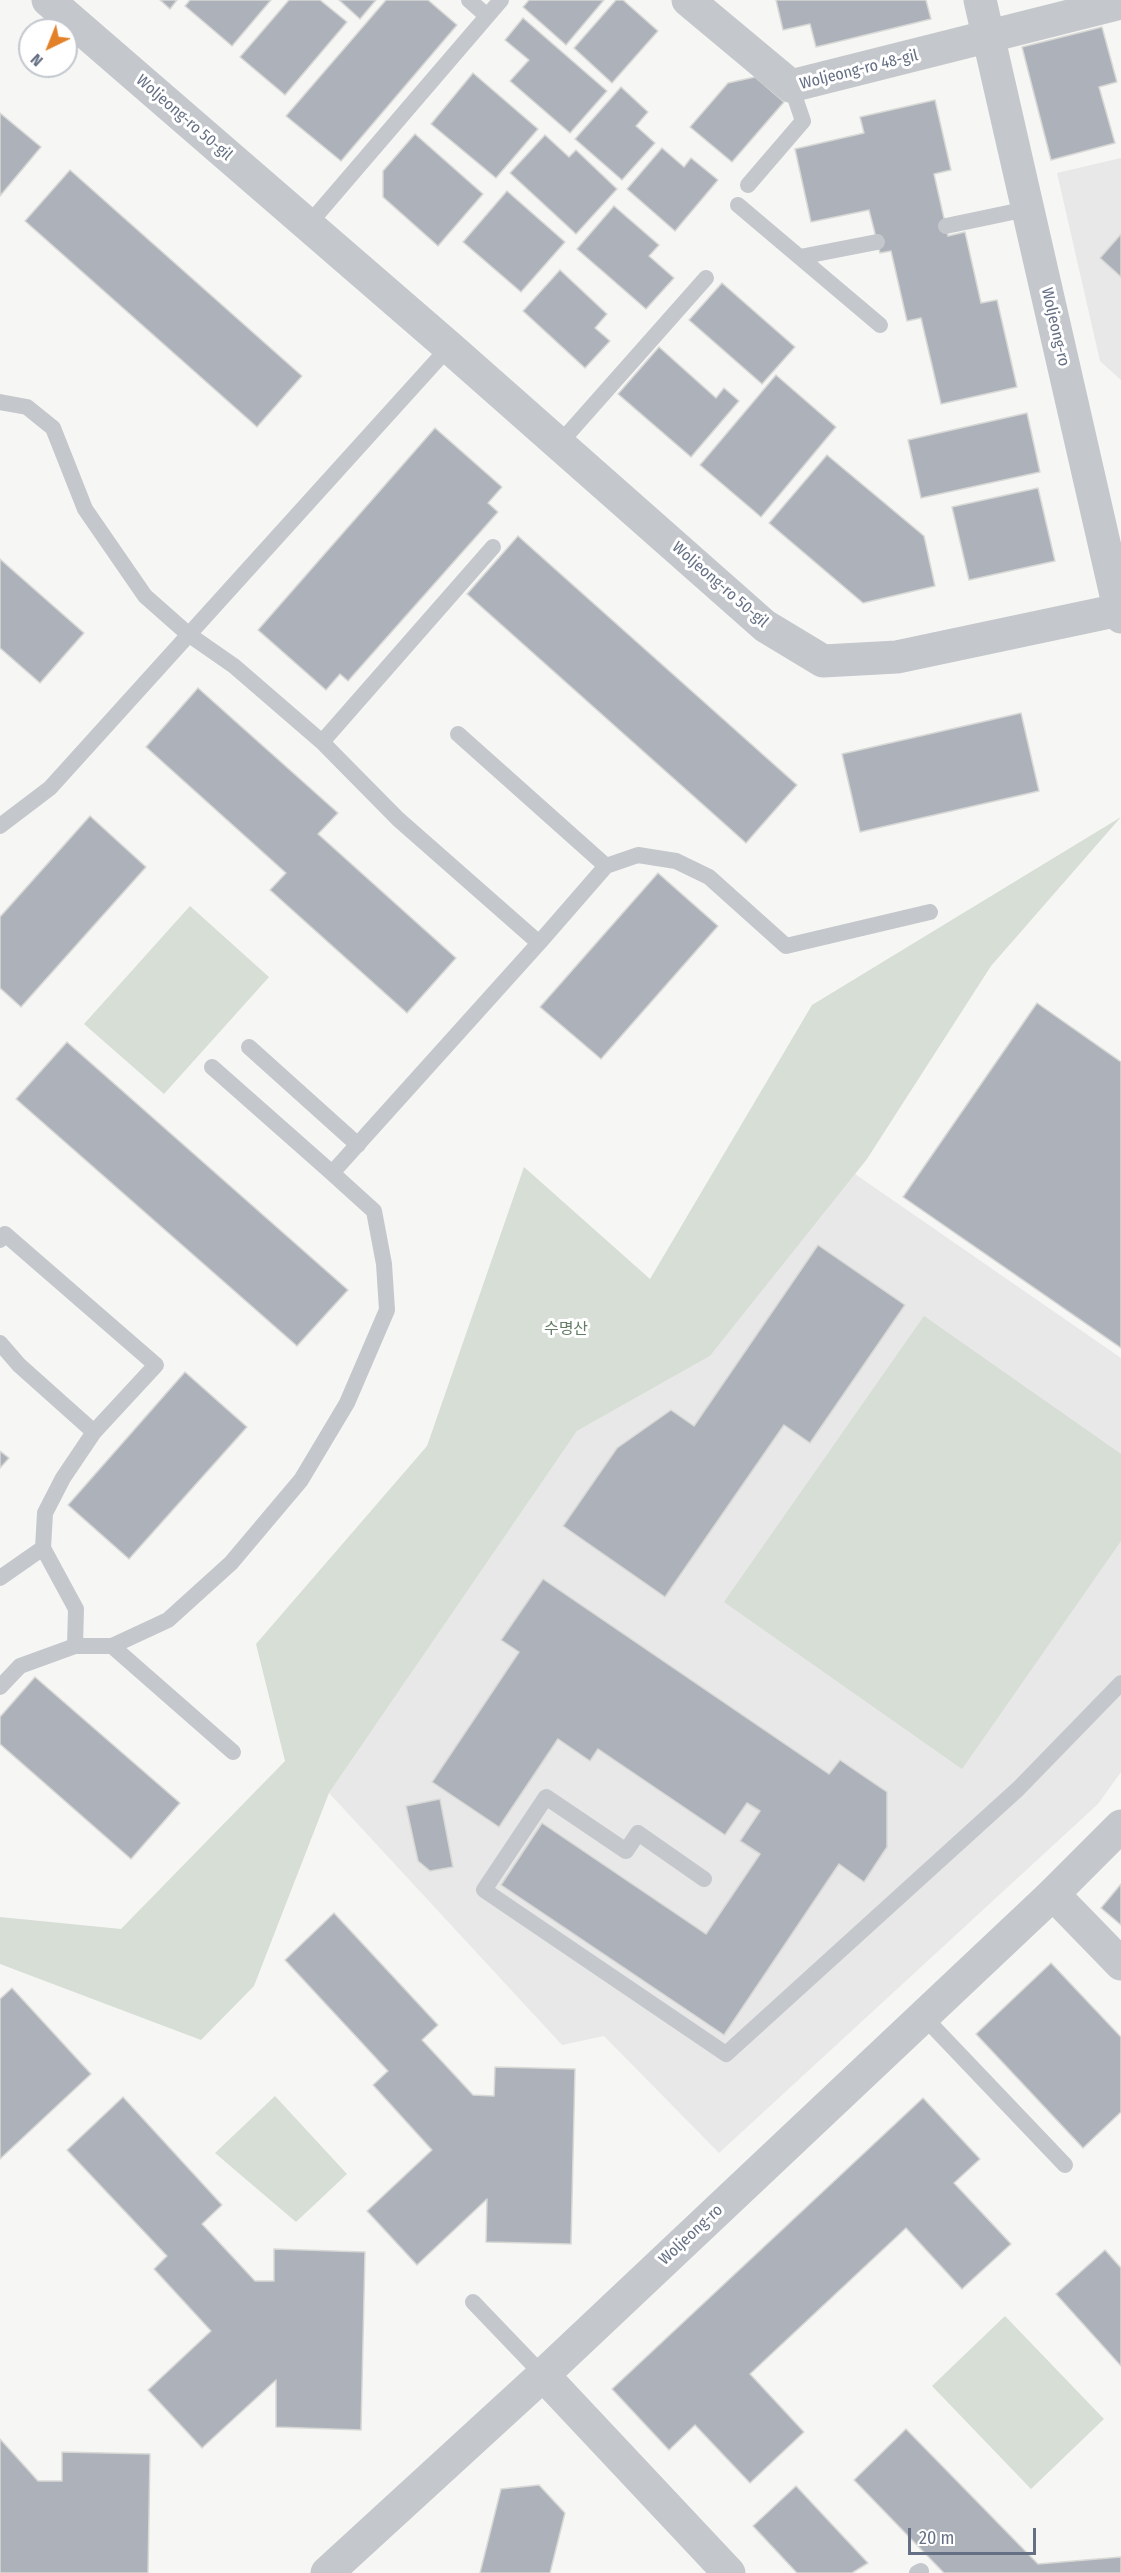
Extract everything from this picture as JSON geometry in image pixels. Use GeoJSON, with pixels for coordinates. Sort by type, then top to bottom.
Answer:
{"type":"FeatureCollection","features":[{"type":"Feature","properties":{"kind":"street","name":"Woljeong-ro 48-gil"},"geometry":{"type":"LineString","coordinates":[[688,0],[791,86],[988,38]]}},
{"type":"Feature","properties":{"kind":"street","name":"Woljeong-ro"},"geometry":{"type":"LineString","coordinates":[[980,0],[1120,612]]}},
{"type":"Feature","properties":{"kind":"street"},"geometry":{"type":"LineString","coordinates":[[988,38],[1121,3]]}},
{"type":"Feature","properties":{"kind":"street","name":"Woljeong-ro 50-gil"},"geometry":{"type":"LineString","coordinates":[[59,4],[765,626],[823,661],[897,657],[1120,612]]}},
{"type":"Feature","properties":{"kind":"street","name":"Woljeong-ro"},"geometry":{"type":"LineString","coordinates":[[327,2573],[543,2375],[1053,1894],[1121,1827]]}},
{"type":"Feature","properties":{"kind":"street"},"geometry":{"type":"LineString","coordinates":[[1053,1894],[1121,1964]]}},
{"type":"Feature","properties":{"kind":"street"},"geometry":{"type":"LineString","coordinates":[[543,2375],[729,2573]]}},
{"type":"Feature","properties":{"kind":"lane"},"geometry":{"type":"LineString","coordinates":[[470,0],[487,16]]}},
{"type":"Feature","properties":{"kind":"lane"},"geometry":{"type":"LineString","coordinates":[[308,225],[501,0]]}},
{"type":"Feature","properties":{"kind":"lane"},"geometry":{"type":"LineString","coordinates":[[748,185],[803,121],[791,86]]}},
{"type":"Feature","properties":{"kind":"lane"},"geometry":{"type":"LineString","coordinates":[[738,205],[880,325]]}},
{"type":"Feature","properties":{"kind":"lane"},"geometry":{"type":"LineString","coordinates":[[946,226],[1027,208]]}},
{"type":"Feature","properties":{"kind":"lane"},"geometry":{"type":"LineString","coordinates":[[800,257],[877,242]]}},
{"type":"Feature","properties":{"kind":"lane"},"geometry":{"type":"LineString","coordinates":[[559,444],[706,278]]}},
{"type":"Feature","properties":{"kind":"lane"},"geometry":{"type":"LineString","coordinates":[[0,826],[50,788],[449,347]]}},
{"type":"Feature","properties":{"kind":"lane"},"geometry":{"type":"LineString","coordinates":[[0,402],[27,407],[53,428],[84,509],[145,596],[189,634],[234,666],[322,742],[398,819],[539,943]]}},
{"type":"Feature","properties":{"kind":"lane"},"geometry":{"type":"LineString","coordinates":[[322,742],[493,547]]}},
{"type":"Feature","properties":{"kind":"lane"},"geometry":{"type":"LineString","coordinates":[[459,734],[606,866]]}},
{"type":"Feature","properties":{"kind":"lane"},"geometry":{"type":"LineString","coordinates":[[332,1173],[606,866],[638,855],[676,861],[709,877],[786,946],[930,912]]}},
{"type":"Feature","properties":{"kind":"lane"},"geometry":{"type":"LineString","coordinates":[[249,1047],[358,1144]]}},
{"type":"Feature","properties":{"kind":"lane"},"geometry":{"type":"LineString","coordinates":[[0,1688],[20,1666],[75,1646],[112,1646],[168,1620],[231,1563],[300,1480],[347,1403],[387,1310],[384,1264],[374,1211],[212,1067]]}},
{"type":"Feature","properties":{"kind":"lane"},"geometry":{"type":"LineString","coordinates":[[0,1240],[5,1234],[156,1365],[94,1432],[63,1478],[45,1513],[43,1548],[76,1609],[75,1646]]}},
{"type":"Feature","properties":{"kind":"lane"},"geometry":{"type":"LineString","coordinates":[[0,1343],[19,1365],[94,1432]]}},
{"type":"Feature","properties":{"kind":"lane"},"geometry":{"type":"LineString","coordinates":[[0,1578],[43,1548]]}},
{"type":"Feature","properties":{"kind":"lane"},"geometry":{"type":"LineString","coordinates":[[112,1646],[233,1752]]}},
{"type":"Feature","properties":{"kind":"lane"},"geometry":{"type":"LineString","coordinates":[[704,1879],[638,1833],[626,1851],[546,1797],[484,1890],[726,2054],[1018,1789],[1121,1683]]}},
{"type":"Feature","properties":{"kind":"lane"},"geometry":{"type":"LineString","coordinates":[[923,2016],[1065,2165]]}},
{"type":"Feature","properties":{"kind":"lane"},"geometry":{"type":"LineString","coordinates":[[473,2301],[543,2375]]}},
{"type":"Feature","properties":{"kind":"shaded area"},"geometry":{"type":"Polygon","coordinates":[[[1121,158],[1121,380],[1100,361],[1057,173],[1121,158]]]}},
{"type":"Feature","properties":{"kind":"shaded area"},"geometry":{"type":"Polygon","coordinates":[[[855,1174],[1121,1358],[1121,1772],[1098,1804],[719,2153],[604,2036],[562,2045],[329,1793],[577,1431],[710,1356],[855,1174]]]}},
{"type":"Feature","properties":{"kind":"green space","name":"수명산"},"geometry":{"type":"Polygon","coordinates":[[[1121,817],[991,966],[867,1159],[710,1356],[577,1431],[329,1793],[254,1986],[201,2040],[0,1964],[0,1917],[121,1929],[285,1761],[256,1644],[427,1446],[524,1167],[650,1279],[812,1005],[1121,817]]]}},
{"type":"Feature","properties":{"kind":"green space"},"geometry":{"type":"Polygon","coordinates":[[[190,906],[269,977],[164,1094],[84,1024],[190,906]]]}},
{"type":"Feature","properties":{"kind":"green space"},"geometry":{"type":"Polygon","coordinates":[[[924,1316],[1121,1454],[1121,1541],[962,1769],[724,1602],[924,1316]]]}},
{"type":"Feature","properties":{"kind":"green space"},"geometry":{"type":"Polygon","coordinates":[[[275,2096],[347,2174],[296,2222],[215,2153],[275,2096]]]}},
{"type":"Feature","properties":{"kind":"green space"},"geometry":{"type":"Polygon","coordinates":[[[1005,2316],[1104,2419],[1031,2489],[932,2386],[1005,2316]]]}},
{"type":"Feature","properties":{"kind":"building"},"geometry":{"type":"Polygon","coordinates":[[[160,0],[177,0],[170,9],[160,0]]]}},
{"type":"Feature","properties":{"kind":"building"},"geometry":{"type":"Polygon","coordinates":[[[190,0],[271,0],[232,46],[185,6],[190,0]]]}},
{"type":"Feature","properties":{"kind":"building"},"geometry":{"type":"Polygon","coordinates":[[[289,0],[320,0],[347,22],[285,95],[240,57],[289,0]]]}},
{"type":"Feature","properties":{"kind":"building"},"geometry":{"type":"Polygon","coordinates":[[[339,0],[376,0],[360,19],[339,0]]]}},
{"type":"Feature","properties":{"kind":"building"},"geometry":{"type":"Polygon","coordinates":[[[386,0],[428,0],[457,25],[341,161],[286,116],[386,0]]]}},
{"type":"Feature","properties":{"kind":"building"},"geometry":{"type":"Polygon","coordinates":[[[529,0],[604,0],[566,45],[523,7],[529,0]]]}},
{"type":"Feature","properties":{"kind":"building"},"geometry":{"type":"Polygon","coordinates":[[[616,0],[623,0],[658,31],[612,83],[574,48],[616,0]]]}},
{"type":"Feature","properties":{"kind":"building"},"geometry":{"type":"Polygon","coordinates":[[[776,0],[926,0],[931,19],[816,47],[810,24],[783,30],[776,0]]]}},
{"type":"Feature","properties":{"kind":"building"},"geometry":{"type":"Polygon","coordinates":[[[523,18],[607,91],[570,133],[510,81],[529,60],[505,40],[523,18]]]}},
{"type":"Feature","properties":{"kind":"building"},"geometry":{"type":"Polygon","coordinates":[[[1102,27],[1117,82],[1099,87],[1115,143],[1051,160],[1022,47],[1102,27]]]}},
{"type":"Feature","properties":{"kind":"building"},"geometry":{"type":"Polygon","coordinates":[[[473,73],[538,129],[496,178],[431,124],[473,73]]]}},
{"type":"Feature","properties":{"kind":"building"},"geometry":{"type":"Polygon","coordinates":[[[755,77],[784,102],[732,162],[690,127],[728,83],[755,77]]]}},
{"type":"Feature","properties":{"kind":"building"},"geometry":{"type":"Polygon","coordinates":[[[621,87],[648,112],[636,126],[655,143],[622,180],[575,139],[621,87]]]}},
{"type":"Feature","properties":{"kind":"building"},"geometry":{"type":"Polygon","coordinates":[[[935,100],[951,170],[934,174],[948,236],[965,232],[981,303],[997,300],[1017,387],[941,404],[921,318],[907,321],[891,251],[880,253],[869,210],[811,222],[795,149],[864,133],[860,117],[935,100]]]}},
{"type":"Feature","properties":{"kind":"building"},"geometry":{"type":"Polygon","coordinates":[[[0,113],[41,147],[0,196],[0,113]]]}},
{"type":"Feature","properties":{"kind":"building"},"geometry":{"type":"Polygon","coordinates":[[[415,134],[483,194],[438,246],[383,197],[383,171],[415,134]]]}},
{"type":"Feature","properties":{"kind":"building"},"geometry":{"type":"Polygon","coordinates":[[[545,135],[569,157],[576,150],[617,189],[576,234],[510,173],[545,135]]]}},
{"type":"Feature","properties":{"kind":"building"},"geometry":{"type":"Polygon","coordinates":[[[662,148],[684,167],[691,158],[718,180],[675,231],[627,189],[662,148]]]}},
{"type":"Feature","properties":{"kind":"building"},"geometry":{"type":"Polygon","coordinates":[[[70,170],[302,376],[257,427],[25,221],[70,170]]]}},
{"type":"Feature","properties":{"kind":"building"},"geometry":{"type":"Polygon","coordinates":[[[507,191],[565,242],[521,292],[463,242],[507,191]]]}},
{"type":"Feature","properties":{"kind":"building"},"geometry":{"type":"Polygon","coordinates":[[[614,206],[659,245],[649,256],[674,278],[646,309],[577,249],[614,206]]]}},
{"type":"Feature","properties":{"kind":"building"},"geometry":{"type":"Polygon","coordinates":[[[1121,234],[1121,277],[1100,258],[1121,234]]]}},
{"type":"Feature","properties":{"kind":"building"},"geometry":{"type":"Polygon","coordinates":[[[560,270],[607,314],[595,328],[610,341],[585,368],[523,311],[560,270]]]}},
{"type":"Feature","properties":{"kind":"building"},"geometry":{"type":"Polygon","coordinates":[[[722,283],[795,347],[762,384],[689,320],[722,283]]]}},
{"type":"Feature","properties":{"kind":"building"},"geometry":{"type":"Polygon","coordinates":[[[659,347],[716,398],[724,388],[739,401],[691,457],[618,394],[659,347]]]}},
{"type":"Feature","properties":{"kind":"building"},"geometry":{"type":"Polygon","coordinates":[[[776,375],[836,427],[761,517],[700,465],[776,375]]]}},
{"type":"Feature","properties":{"kind":"building"},"geometry":{"type":"Polygon","coordinates":[[[1027,413],[1040,472],[921,498],[908,440],[1027,413]]]}},
{"type":"Feature","properties":{"kind":"building"},"geometry":{"type":"Polygon","coordinates":[[[435,428],[502,487],[488,503],[498,512],[348,681],[340,674],[326,690],[258,630],[435,428]]]}},
{"type":"Feature","properties":{"kind":"building"},"geometry":{"type":"Polygon","coordinates":[[[827,455],[924,536],[935,586],[863,603],[769,523],[827,455]]]}},
{"type":"Feature","properties":{"kind":"building"},"geometry":{"type":"Polygon","coordinates":[[[1038,488],[1055,561],[969,580],[952,507],[1038,488]]]}},
{"type":"Feature","properties":{"kind":"building"},"geometry":{"type":"Polygon","coordinates":[[[518,536],[797,785],[746,843],[467,594],[518,536]]]}},
{"type":"Feature","properties":{"kind":"building"},"geometry":{"type":"Polygon","coordinates":[[[0,559],[84,633],[40,683],[0,648],[0,559]]]}},
{"type":"Feature","properties":{"kind":"building"},"geometry":{"type":"Polygon","coordinates":[[[198,688],[338,813],[318,834],[456,958],[407,1013],[270,890],[286,873],[146,747],[198,688]]]}},
{"type":"Feature","properties":{"kind":"building"},"geometry":{"type":"Polygon","coordinates":[[[1021,713],[1039,791],[860,832],[842,754],[1021,713]]]}},
{"type":"Feature","properties":{"kind":"building"},"geometry":{"type":"Polygon","coordinates":[[[90,816],[146,867],[21,1007],[0,988],[0,917],[90,816]]]}},
{"type":"Feature","properties":{"kind":"building"},"geometry":{"type":"Polygon","coordinates":[[[658,873],[718,926],[601,1059],[540,1007],[658,873]]]}},
{"type":"Feature","properties":{"kind":"building"},"geometry":{"type":"Polygon","coordinates":[[[1037,1003],[1121,1062],[1121,1348],[903,1197],[1037,1003]]]}},
{"type":"Feature","properties":{"kind":"building"},"geometry":{"type":"Polygon","coordinates":[[[67,1042],[348,1290],[297,1346],[16,1099],[67,1042]]]}},
{"type":"Feature","properties":{"kind":"building"},"geometry":{"type":"Polygon","coordinates":[[[818,1245],[905,1305],[810,1443],[784,1425],[665,1597],[563,1526],[617,1448],[671,1410],[694,1426],[818,1245]]]}},
{"type":"Feature","properties":{"kind":"building"},"geometry":{"type":"Polygon","coordinates":[[[185,1372],[247,1427],[129,1559],[68,1505],[185,1372]]]}},
{"type":"Feature","properties":{"kind":"building"},"geometry":{"type":"Polygon","coordinates":[[[0,1451],[9,1458],[0,1468],[0,1451]]]}},
{"type":"Feature","properties":{"kind":"building"},"geometry":{"type":"Polygon","coordinates":[[[543,1579],[829,1774],[840,1760],[887,1792],[887,1847],[864,1882],[839,1864],[724,2035],[501,1885],[542,1823],[706,1934],[760,1854],[740,1841],[760,1811],[747,1803],[725,1835],[598,1749],[590,1761],[558,1739],[499,1827],[432,1782],[519,1652],[501,1640],[543,1579]]]}},
{"type":"Feature","properties":{"kind":"building"},"geometry":{"type":"Polygon","coordinates":[[[35,1677],[180,1803],[131,1859],[0,1744],[0,1717],[35,1677]]]}},
{"type":"Feature","properties":{"kind":"building"},"geometry":{"type":"Polygon","coordinates":[[[440,1799],[453,1867],[430,1871],[418,1861],[406,1806],[440,1799]]]}},
{"type":"Feature","properties":{"kind":"building"},"geometry":{"type":"Polygon","coordinates":[[[1121,1884],[1121,1925],[1101,1908],[1121,1884]]]}},
{"type":"Feature","properties":{"kind":"building"},"geometry":{"type":"Polygon","coordinates":[[[334,1913],[438,2025],[422,2040],[473,2095],[494,2096],[495,2067],[575,2069],[571,2244],[486,2242],[487,2199],[417,2265],[367,2211],[432,2150],[373,2085],[388,2071],[285,1960],[334,1913]]]}},
{"type":"Feature","properties":{"kind":"building"},"geometry":{"type":"Polygon","coordinates":[[[1051,1963],[1121,2037],[1121,2112],[1083,2148],[976,2034],[1051,1963]]]}},
{"type":"Feature","properties":{"kind":"building"},"geometry":{"type":"Polygon","coordinates":[[[12,1988],[91,2074],[0,2159],[0,1999],[12,1988]]]}},
{"type":"Feature","properties":{"kind":"building"},"geometry":{"type":"Polygon","coordinates":[[[123,2097],[222,2205],[202,2224],[255,2281],[274,2281],[274,2249],[365,2252],[361,2430],[276,2427],[276,2380],[202,2448],[148,2390],[211,2331],[154,2269],[167,2256],[67,2150],[123,2097]]]}},
{"type":"Feature","properties":{"kind":"building"},"geometry":{"type":"Polygon","coordinates":[[[923,2098],[980,2159],[954,2183],[1011,2244],[962,2289],[906,2228],[750,2374],[804,2432],[750,2483],[695,2425],[669,2450],[612,2389],[923,2098]]]}},
{"type":"Feature","properties":{"kind":"building"},"geometry":{"type":"Polygon","coordinates":[[[1105,2250],[1121,2268],[1121,2366],[1056,2294],[1105,2250]]]}},
{"type":"Feature","properties":{"kind":"building"},"geometry":{"type":"Polygon","coordinates":[[[906,2429],[1038,2564],[1121,2557],[1121,2573],[944,2573],[854,2480],[906,2429]]]}},
{"type":"Feature","properties":{"kind":"building"},"geometry":{"type":"Polygon","coordinates":[[[0,2439],[38,2481],[62,2481],[62,2452],[150,2454],[148,2573],[0,2573],[0,2439]]]}},
{"type":"Feature","properties":{"kind":"building"},"geometry":{"type":"Polygon","coordinates":[[[539,2485],[565,2513],[550,2573],[480,2573],[501,2489],[539,2485]]]}},
{"type":"Feature","properties":{"kind":"building"},"geometry":{"type":"Polygon","coordinates":[[[796,2486],[868,2563],[852,2573],[797,2573],[753,2526],[796,2486]]]}}]}
